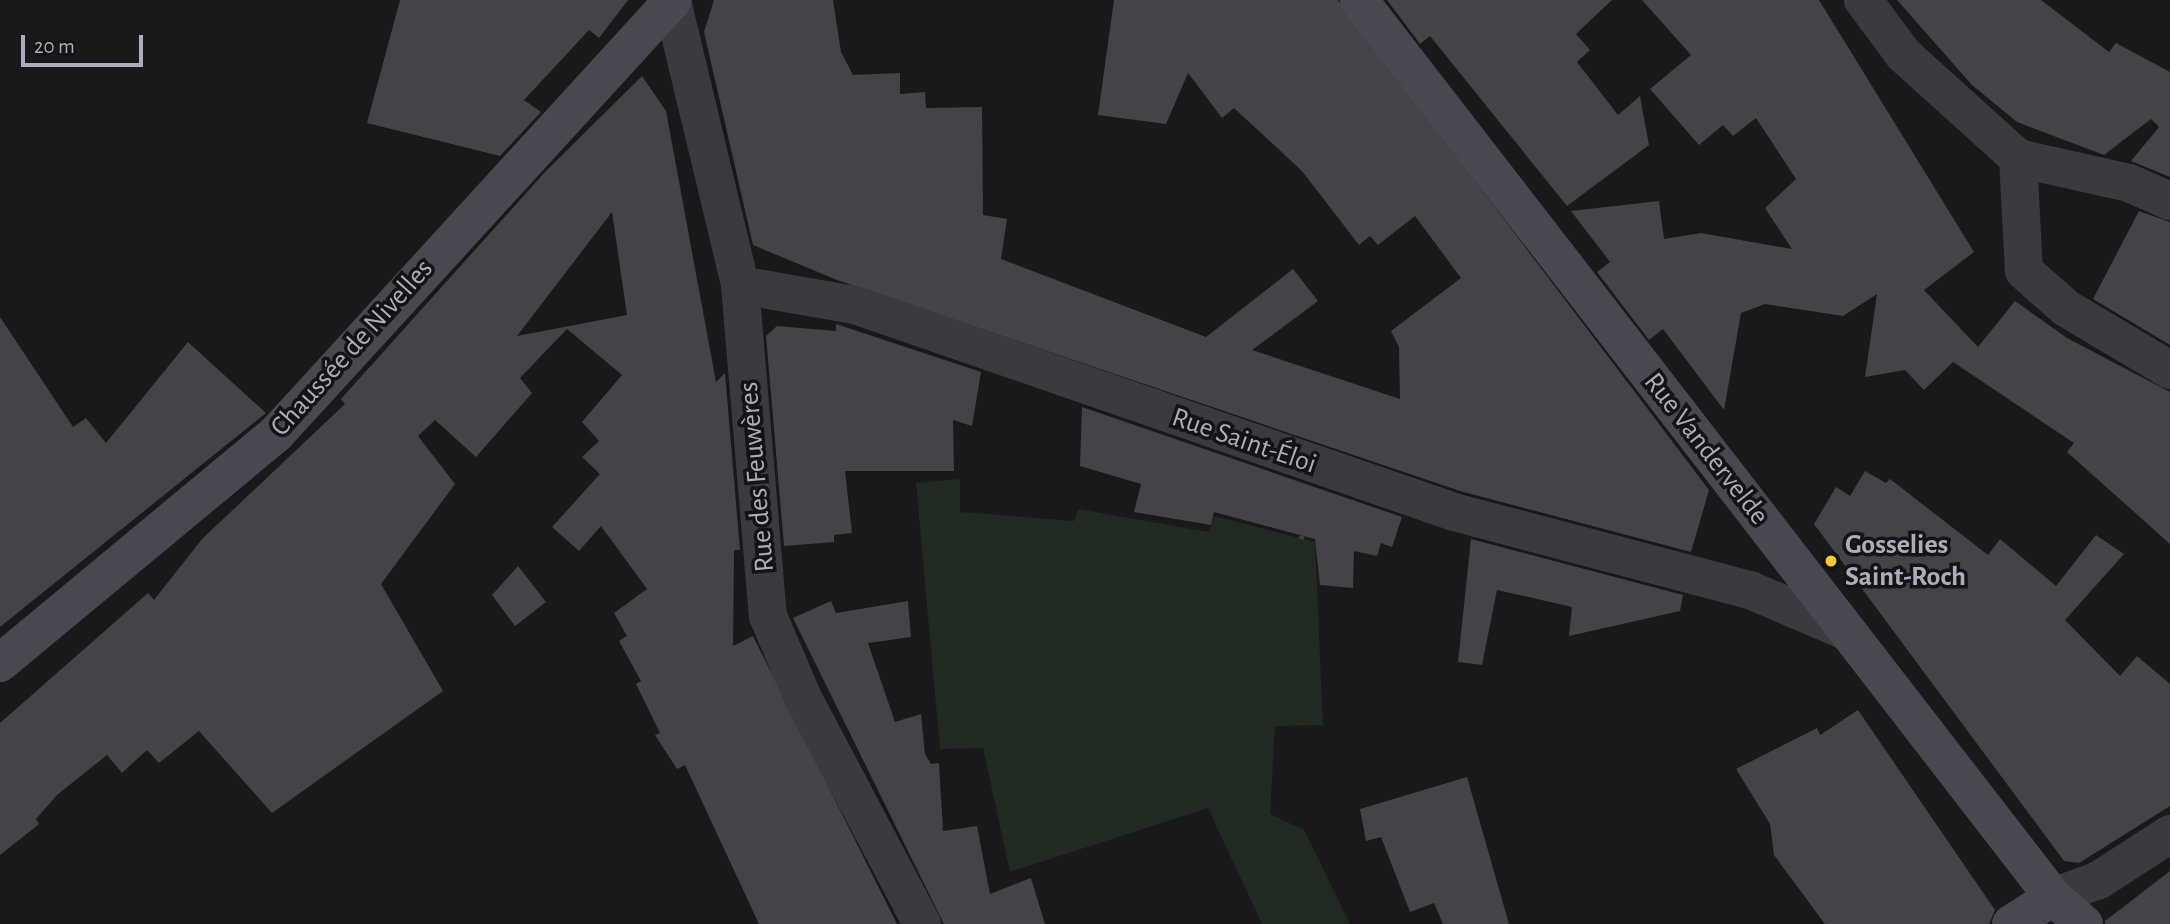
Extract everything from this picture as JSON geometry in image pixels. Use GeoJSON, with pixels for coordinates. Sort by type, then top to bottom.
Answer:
{"type":"FeatureCollection","features":[{"type":"Feature","properties":{"kind":"main road","name":"Rue Vandervelde"},"geometry":{"type":"LineString","coordinates":[[1359,0],[2053,897],[2084,924]]}},
{"type":"Feature","properties":{"kind":"main road","name":"Chaussée de Nivelles"},"geometry":{"type":"LineString","coordinates":[[0,663],[275,434],[673,1]]}},
{"type":"Feature","properties":{"kind":"main road"},"geometry":{"type":"LineString","coordinates":[[2011,924],[2053,897]]}},
{"type":"Feature","properties":{"kind":"street"},"geometry":{"type":"LineString","coordinates":[[1863,0],[1904,55],[2018,158],[2129,183],[2170,201]]}},
{"type":"Feature","properties":{"kind":"street","name":"Rue des Feuwères"},"geometry":{"type":"LineString","coordinates":[[673,1],[740,285],[768,616],[803,698],[922,924]]}},
{"type":"Feature","properties":{"kind":"street"},"geometry":{"type":"LineString","coordinates":[[2018,158],[2024,271],[2066,308],[2170,370]]}},
{"type":"Feature","properties":{"kind":"street","name":"Rue Saint-Éloi"},"geometry":{"type":"LineString","coordinates":[[740,285],[855,305],[1454,512],[1750,590],[1848,632]]}},
{"type":"Feature","properties":{"kind":"street"},"geometry":{"type":"LineString","coordinates":[[1750,590],[1771,578],[1786,552]]}},
{"type":"Feature","properties":{"kind":"street"},"geometry":{"type":"LineString","coordinates":[[2053,897],[2099,880],[2170,834]]}},
{"type":"Feature","properties":{"kind":"shaded area"},"geometry":{"type":"Polygon","coordinates":[[[960,479],[960,512],[1074,521],[1078,509],[1209,532],[1214,516],[1315,542],[1323,725],[1275,726],[1270,814],[1304,830],[1350,924],[1262,924],[1208,808],[1010,872],[983,748],[940,749],[916,483],[960,479]]]}},
{"type":"Feature","properties":{"kind":"building"},"geometry":{"type":"Polygon","coordinates":[[[400,0],[628,0],[599,38],[589,30],[524,100],[541,112],[500,156],[367,123],[400,0]]]}},
{"type":"Feature","properties":{"kind":"building"},"geometry":{"type":"Polygon","coordinates":[[[714,0],[833,0],[841,52],[853,75],[900,73],[900,94],[925,92],[926,108],[982,107],[983,215],[1007,219],[1001,259],[1206,337],[1293,269],[1318,301],[1252,350],[1400,399],[1399,347],[1391,331],[1461,278],[1415,216],[1378,245],[1370,236],[1359,245],[1302,171],[1234,108],[1222,118],[1188,73],[1166,124],[1098,115],[1114,0],[1338,0],[1709,490],[1691,552],[1460,491],[837,280],[753,245],[704,32],[714,0]]]}},
{"type":"Feature","properties":{"kind":"building"},"geometry":{"type":"Polygon","coordinates":[[[1387,0],[1612,0],[1576,34],[1590,50],[1577,62],[1618,115],[1640,96],[1649,145],[1567,206],[1430,36],[1420,44],[1387,0]]]}},
{"type":"Feature","properties":{"kind":"building"},"geometry":{"type":"Polygon","coordinates":[[[1642,0],[1819,0],[1974,252],[1924,290],[1978,347],[2015,301],[2067,338],[2170,392],[2170,544],[2067,452],[2074,443],[1953,362],[1924,390],[1905,370],[1865,377],[1877,294],[1843,316],[1765,304],[1741,313],[1724,410],[1663,329],[1649,340],[1597,272],[1610,262],[1571,211],[1659,201],[1664,239],[1701,233],[1792,249],[1765,208],[1796,179],[1756,118],[1733,136],[1723,125],[1699,145],[1650,89],[1691,55],[1642,0]]]}},
{"type":"Feature","properties":{"kind":"building"},"geometry":{"type":"Polygon","coordinates":[[[1897,0],[2041,0],[2109,52],[2116,43],[2170,72],[2170,177],[2131,161],[2159,127],[2151,119],[2104,155],[2017,122],[1972,85],[1897,0]]]}},
{"type":"Feature","properties":{"kind":"building"},"geometry":{"type":"Polygon","coordinates":[[[642,76],[666,111],[716,382],[725,373],[740,550],[734,550],[733,646],[753,636],[897,924],[759,924],[685,765],[677,769],[655,735],[660,733],[636,684],[641,681],[619,641],[627,636],[614,613],[647,589],[601,526],[579,551],[552,527],[600,474],[582,457],[599,441],[582,422],[622,375],[567,329],[520,378],[532,393],[476,457],[435,420],[418,436],[455,484],[381,584],[443,691],[272,813],[199,731],[159,763],[147,750],[122,773],[107,755],[57,795],[36,819],[39,824],[0,855],[0,723],[148,593],[154,600],[202,539],[345,404],[341,399],[545,172],[642,76]],[[612,212],[517,336],[627,315],[612,212]]]}},
{"type":"Feature","properties":{"kind":"building"},"geometry":{"type":"Polygon","coordinates":[[[2139,211],[2170,222],[2170,345],[2093,299],[2139,211]]]}},
{"type":"Feature","properties":{"kind":"building"},"geometry":{"type":"Polygon","coordinates":[[[0,317],[73,427],[86,418],[106,443],[188,342],[266,413],[0,627],[0,317]]]}},
{"type":"Feature","properties":{"kind":"building"},"geometry":{"type":"Polygon","coordinates":[[[836,324],[981,372],[972,426],[953,420],[954,471],[845,471],[852,533],[834,535],[834,542],[784,546],[766,336],[777,326],[836,331],[836,324]]]}},
{"type":"Feature","properties":{"kind":"building"},"geometry":{"type":"Polygon","coordinates":[[[1082,407],[1402,517],[1392,547],[1381,543],[1377,556],[1354,551],[1353,588],[1320,585],[1315,539],[1214,512],[1211,525],[1134,512],[1141,484],[1080,466],[1082,407]]]}},
{"type":"Feature","properties":{"kind":"building"},"geometry":{"type":"Polygon","coordinates":[[[1865,471],[1886,483],[1890,479],[1988,555],[2000,539],[2056,586],[2096,535],[2124,554],[2065,620],[2120,676],[2137,656],[2170,684],[2170,806],[2079,863],[2064,861],[1814,524],[1836,487],[1850,496],[1865,471]]]}},
{"type":"Feature","properties":{"kind":"building"},"geometry":{"type":"Polygon","coordinates":[[[1471,539],[1683,595],[1680,611],[1569,636],[1572,607],[1497,590],[1482,665],[1458,662],[1471,539]]]}},
{"type":"Feature","properties":{"kind":"building"},"geometry":{"type":"Polygon","coordinates":[[[518,566],[546,602],[515,626],[492,595],[518,566]]]}},
{"type":"Feature","properties":{"kind":"building"},"geometry":{"type":"Polygon","coordinates":[[[831,601],[836,613],[908,601],[911,637],[868,643],[895,722],[921,714],[925,754],[931,764],[939,763],[943,831],[977,826],[990,894],[1031,878],[1045,924],[944,924],[793,618],[831,601]]]}},
{"type":"Feature","properties":{"kind":"building"},"geometry":{"type":"Polygon","coordinates":[[[1858,710],[1995,910],[1989,924],[1825,924],[1774,855],[1770,824],[1736,769],[1817,728],[1820,735],[1858,710]]]}},
{"type":"Feature","properties":{"kind":"building"},"geometry":{"type":"Polygon","coordinates":[[[1467,777],[1509,924],[1443,924],[1434,903],[1410,912],[1381,837],[1366,841],[1360,809],[1467,777]]]}},
{"type":"Feature","properties":{"kind":"building"},"geometry":{"type":"Polygon","coordinates":[[[2170,871],[2170,924],[2105,924],[2105,921],[2170,871]]]}},
{"type":"Feature","properties":{"kind":"place","name":"Gosselies Saint-Roch"},"geometry":{"type":"Point","coordinates":[1831,561]}}]}
